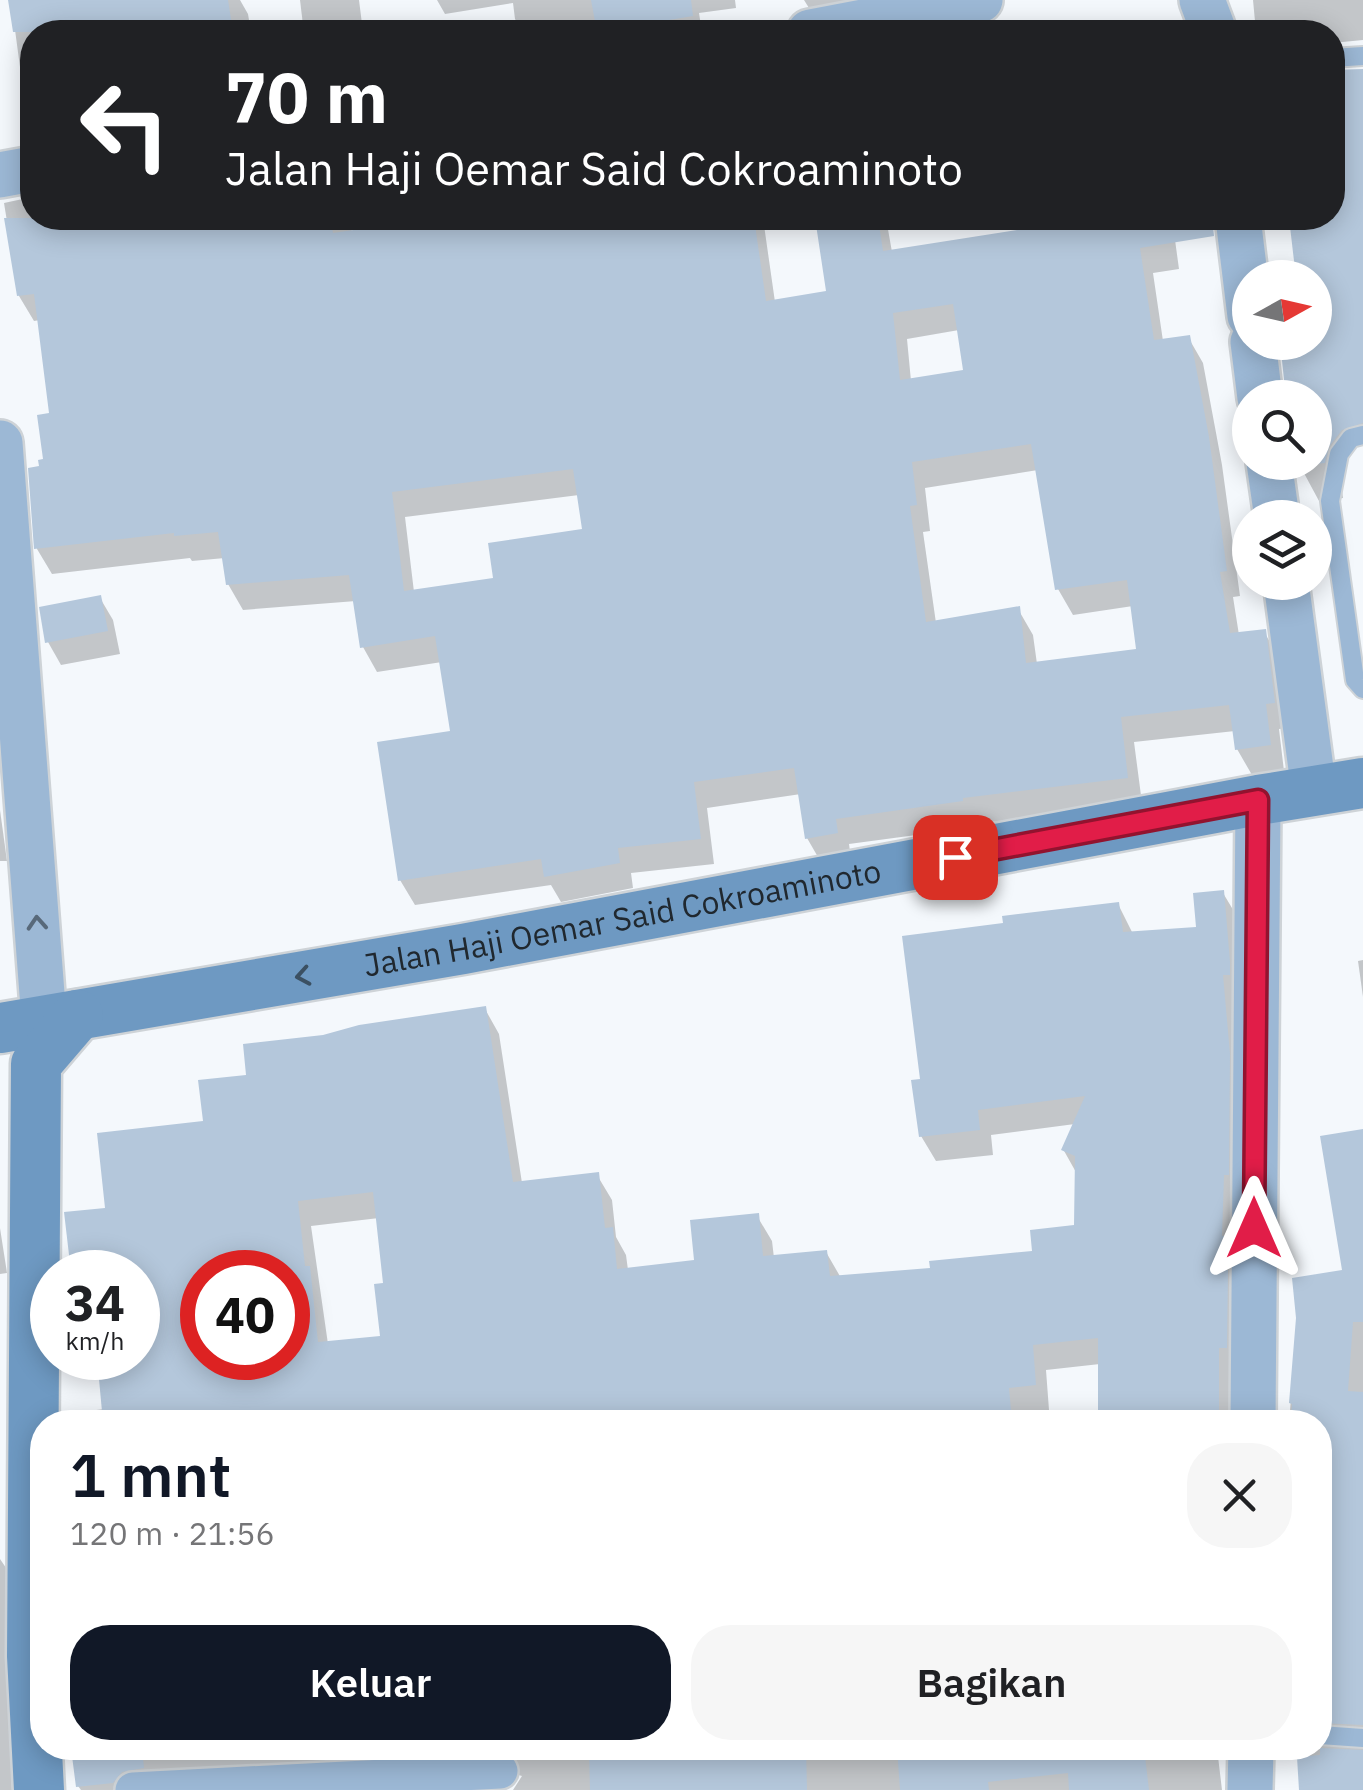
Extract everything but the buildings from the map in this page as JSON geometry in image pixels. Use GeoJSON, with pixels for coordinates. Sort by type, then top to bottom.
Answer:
{"type":"FeatureCollection","features":[{"type":"Feature","properties":{"kind":"main road","name":"Jalan Haji Oemar Said Cokroaminoto"},"geometry":{"type":"LineString","coordinates":[[35,1030],[1363,783]]}},
{"type":"Feature","properties":{"kind":"main road"},"geometry":{"type":"LineString","coordinates":[[33,1410],[35,1030]]}},
{"type":"Feature","properties":{"kind":"main road"},"geometry":{"type":"LineString","coordinates":[[37,1760],[39,1790]]}},
{"type":"Feature","properties":{"kind":"street"},"geometry":{"type":"LineString","coordinates":[[874,20],[980,0]]}},
{"type":"Feature","properties":{"kind":"street"},"geometry":{"type":"LineString","coordinates":[[1239,230],[1243,260]]}},
{"type":"Feature","properties":{"kind":"street"},"geometry":{"type":"LineString","coordinates":[[0,443],[35,1030]]}},
{"type":"Feature","properties":{"kind":"street"},"geometry":{"type":"LineString","coordinates":[[1288,600],[1314,790]]}},
{"type":"Feature","properties":{"kind":"street"},"geometry":{"type":"LineString","coordinates":[[1253,1410],[1258,800]]}},
{"type":"Feature","properties":{"kind":"street"},"geometry":{"type":"LineString","coordinates":[[1250,1790],[1251,1760]]}},
{"type":"Feature","properties":{"kind":"street"},"geometry":{"type":"LineString","coordinates":[[133,1790],[500,1771]]}},
{"type":"Feature","properties":{"kind":"lane"},"geometry":{"type":"LineString","coordinates":[[1363,435],[1351,438],[1339,454],[1330,501],[1355,680],[1363,689]]}},
{"type":"Feature","properties":{"kind":"lane"},"geometry":{"type":"LineString","coordinates":[[1332,1736],[1363,1738]]}},
{"type":"Feature","properties":{"kind":"route"},"geometry":{"type":"LineString","coordinates":[[955,857],[1258,800],[1254,1228]]}}]}
